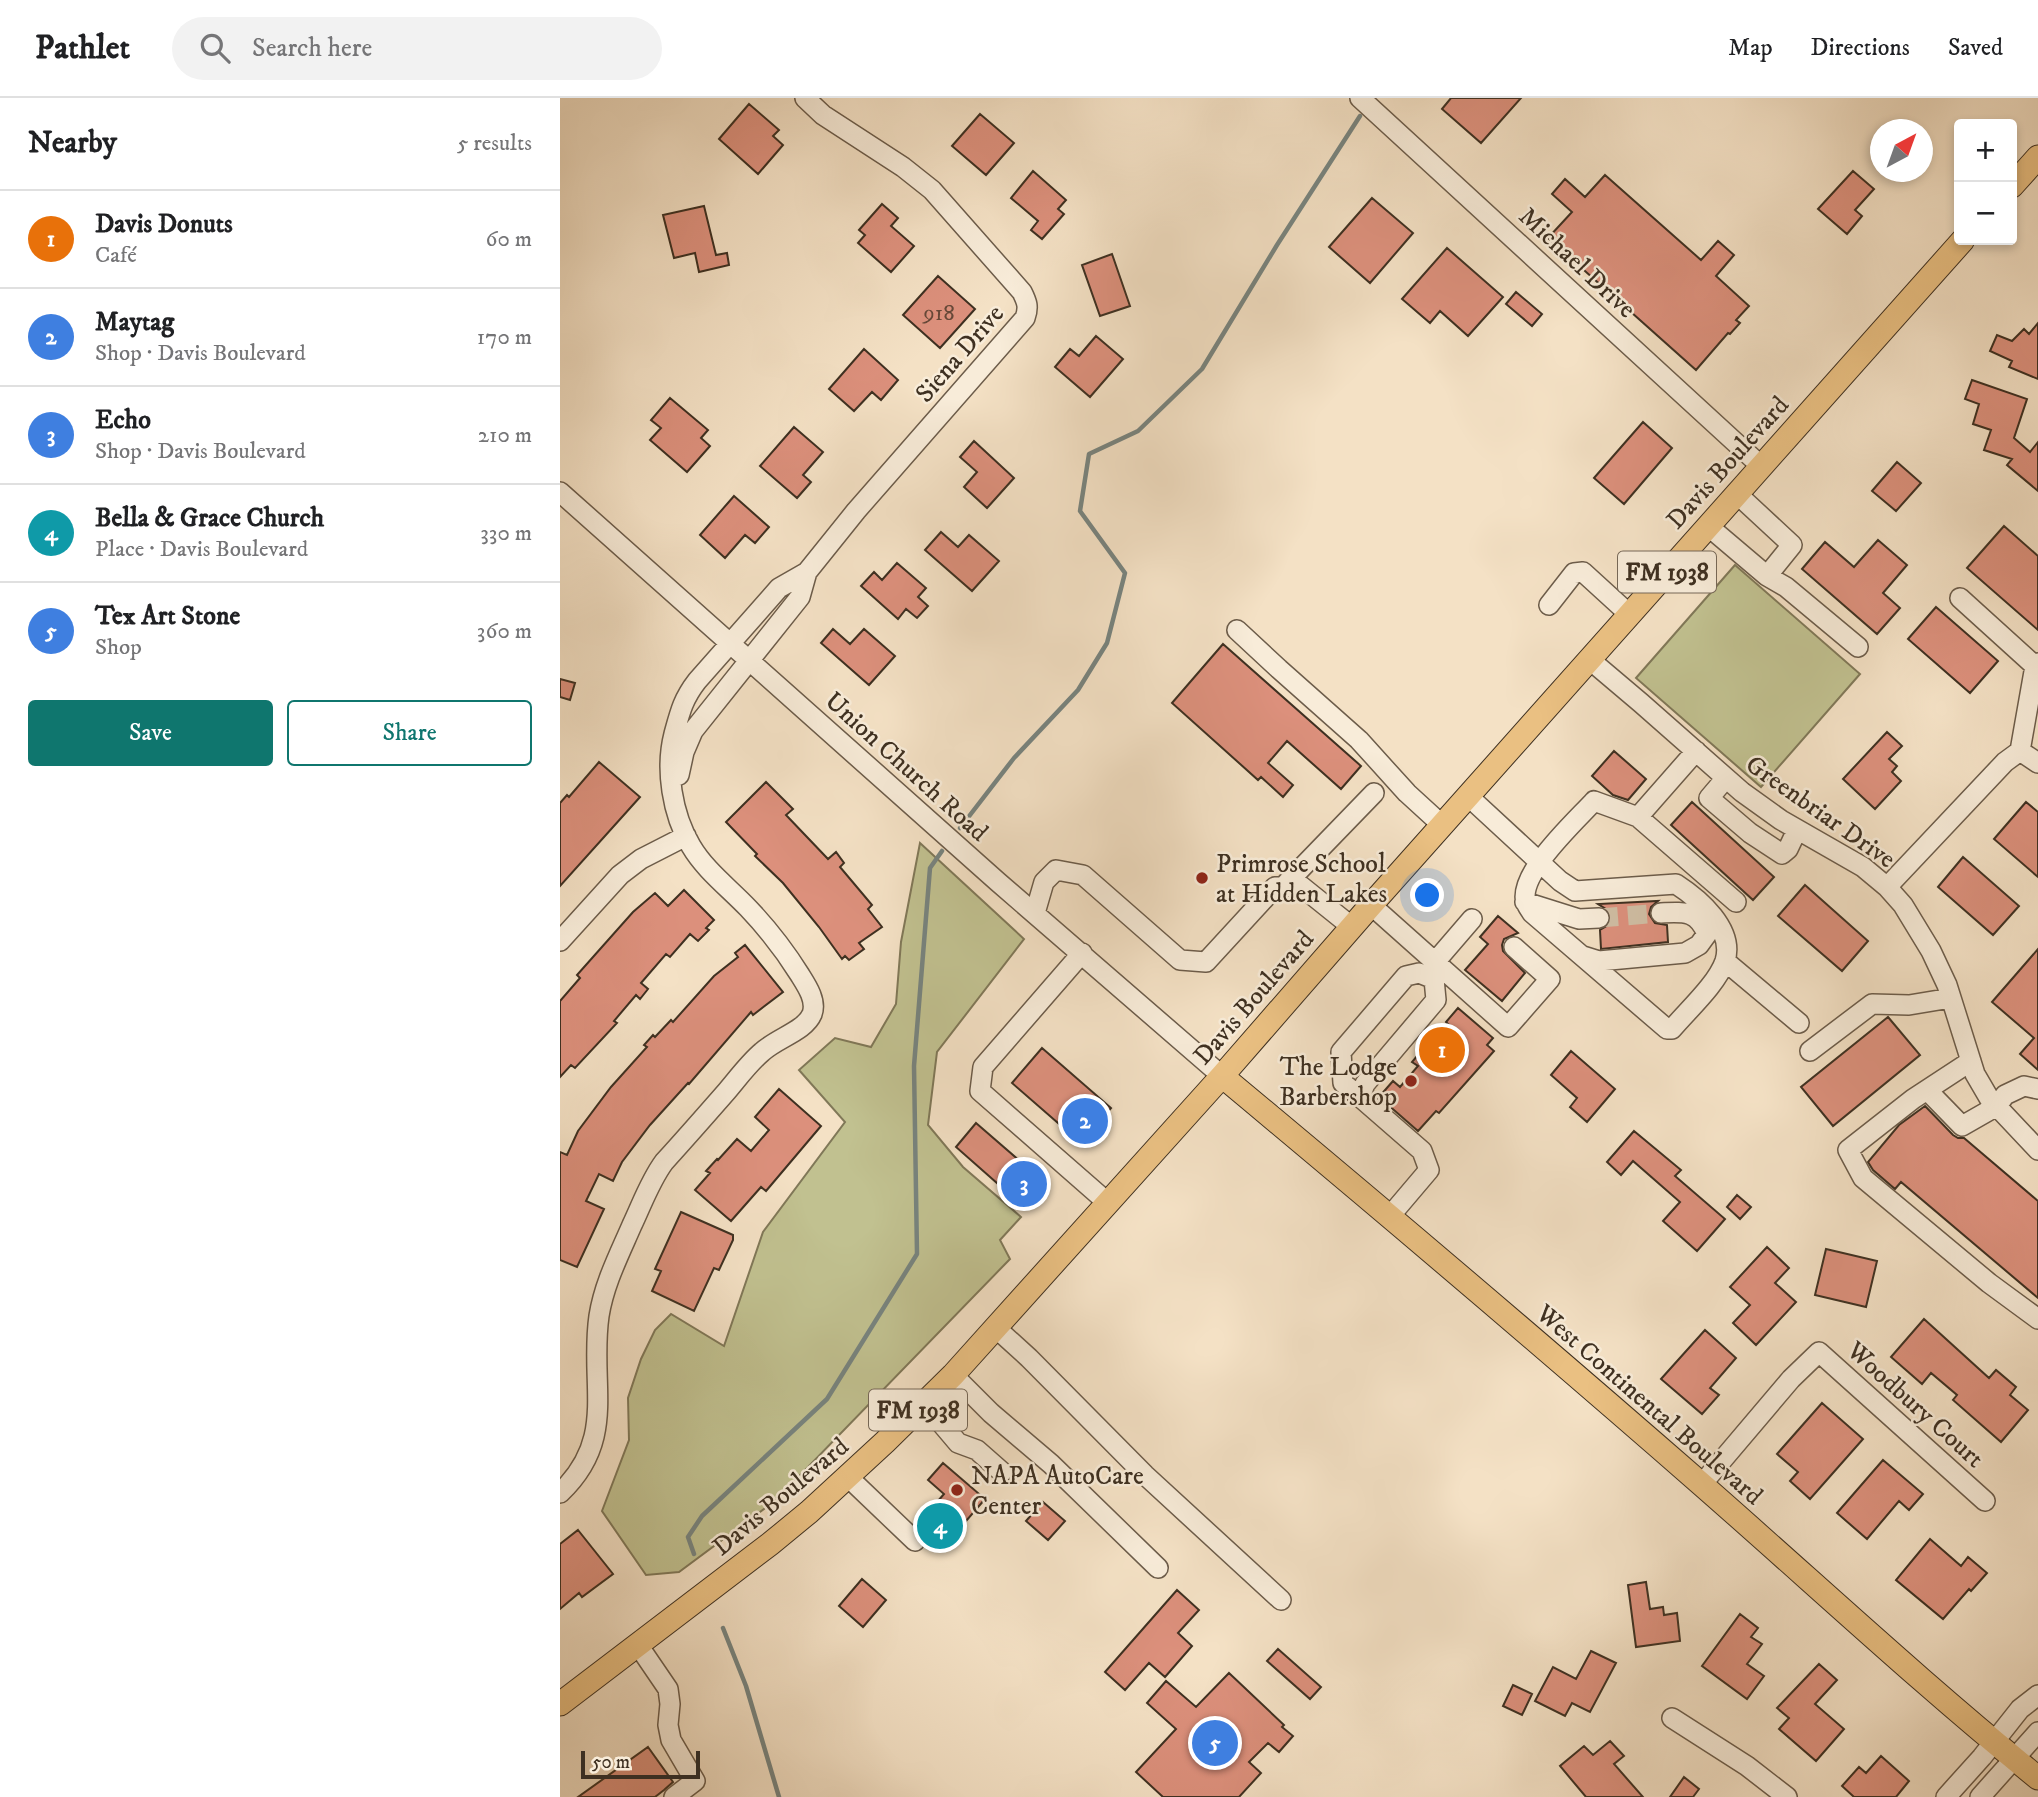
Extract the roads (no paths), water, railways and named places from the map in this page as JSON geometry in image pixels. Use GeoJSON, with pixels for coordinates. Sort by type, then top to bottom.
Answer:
{"type":"FeatureCollection","features":[{"type":"Feature","properties":{"kind":"main road"},"geometry":{"type":"LineString","coordinates":[[2016,182],[2038,157]]}},
{"type":"Feature","properties":{"kind":"main road","name":"Davis Boulevard"},"geometry":{"type":"LineString","coordinates":[[560,1704],[770,1544],[848,1477],[953,1375],[1222,1076],[1959,245]]}},
{"type":"Feature","properties":{"kind":"main road","name":"West Continental Boulevard"},"geometry":{"type":"LineString","coordinates":[[1222,1076],[1390,1216],[2038,1778]]}},
{"type":"Feature","properties":{"kind":"street","name":"Siena Drive"},"geometry":{"type":"LineString","coordinates":[[678,817],[669,766],[680,708],[687,693],[779,588],[807,572],[856,511],[1025,318],[1028,309],[1022,292],[932,190],[903,167],[823,115],[805,98]]}},
{"type":"Feature","properties":{"kind":"street","name":"Michael Drive"},"geometry":{"type":"LineString","coordinates":[[1360,98],[1761,466]]}},
{"type":"Feature","properties":{"kind":"street","name":"Union Church Road"},"geometry":{"type":"LineString","coordinates":[[560,492],[1222,1076]]}},
{"type":"Feature","properties":{"kind":"street"},"geometry":{"type":"LineString","coordinates":[[1736,493],[1792,545],[1767,576]]}},
{"type":"Feature","properties":{"kind":"street"},"geometry":{"type":"LineString","coordinates":[[1708,526],[1858,647]]}},
{"type":"Feature","properties":{"kind":"street","name":"Siena Drive"},"geometry":{"type":"LineString","coordinates":[[678,817],[679,775],[688,741],[700,721],[800,597],[807,572]]}},
{"type":"Feature","properties":{"kind":"street"},"geometry":{"type":"LineString","coordinates":[[1549,605],[1574,573],[1583,572],[1629,614]]}},
{"type":"Feature","properties":{"kind":"street"},"geometry":{"type":"LineString","coordinates":[[1887,887],[2005,762],[2020,751],[2031,727],[2037,665],[1960,598]]}},
{"type":"Feature","properties":{"kind":"street"},"geometry":{"type":"LineString","coordinates":[[1237,630],[1359,740],[1407,793],[1443,825]]}},
{"type":"Feature","properties":{"kind":"street","name":"Greenbriar Drive"},"geometry":{"type":"LineString","coordinates":[[1589,659],[1742,792],[1797,830],[1863,867],[1887,887],[1903,905],[1931,951],[1951,998],[1975,1074],[1989,1098],[2038,1150]]}},
{"type":"Feature","properties":{"kind":"street"},"geometry":{"type":"LineString","coordinates":[[1638,817],[1696,751]]}},
{"type":"Feature","properties":{"kind":"street"},"geometry":{"type":"LineString","coordinates":[[2020,751],[2038,763]]}},
{"type":"Feature","properties":{"kind":"street"},"geometry":{"type":"LineString","coordinates":[[1726,778],[1709,798],[1750,833],[1782,854],[1788,849],[1797,830]]}},
{"type":"Feature","properties":{"kind":"street"},"geometry":{"type":"LineString","coordinates":[[1283,887],[1374,793]]}},
{"type":"Feature","properties":{"kind":"street"},"geometry":{"type":"LineString","coordinates":[[1468,796],[1540,860],[1560,881],[1575,891],[1676,884],[1712,914],[1723,934],[1727,949],[1725,961],[1716,977],[1672,1029],[1667,1030],[1532,913],[1525,902],[1528,885],[1540,860],[1594,801],[1638,817],[1736,902]]}},
{"type":"Feature","properties":{"kind":"street"},"geometry":{"type":"LineString","coordinates":[[560,1493],[580,1471],[592,1448],[597,1423],[597,1346],[603,1300],[612,1271],[652,1180],[664,1162],[753,1061],[772,1044],[802,1028],[813,1011],[809,989],[781,946],[702,862],[678,817]]}},
{"type":"Feature","properties":{"kind":"street"},"geometry":{"type":"LineString","coordinates":[[560,941],[620,875],[641,859],[686,836]]}},
{"type":"Feature","properties":{"kind":"street"},"geometry":{"type":"LineString","coordinates":[[1035,913],[1044,882],[1056,870],[1083,874],[1180,960],[1206,962],[1275,887],[1301,886],[1352,927]]}},
{"type":"Feature","properties":{"kind":"street"},"geometry":{"type":"LineString","coordinates":[[1525,902],[1579,919],[1599,918]]}},
{"type":"Feature","properties":{"kind":"street"},"geometry":{"type":"LineString","coordinates":[[1371,905],[1437,970],[1508,1027],[1550,978],[1514,947]]}},
{"type":"Feature","properties":{"kind":"street"},"geometry":{"type":"LineString","coordinates":[[1582,956],[1599,961],[1685,953],[1699,945],[1707,934],[1703,924],[1694,915],[1678,912],[1661,914]]}},
{"type":"Feature","properties":{"kind":"street"},"geometry":{"type":"LineString","coordinates":[[1360,1097],[1365,1084],[1436,1000],[1437,970],[1472,919]]}},
{"type":"Feature","properties":{"kind":"street"},"geometry":{"type":"LineString","coordinates":[[1082,953],[983,1067],[980,1091],[1108,1203]]}},
{"type":"Feature","properties":{"kind":"street"},"geometry":{"type":"LineString","coordinates":[[1725,961],[1798,1023]]}},
{"type":"Feature","properties":{"kind":"street"},"geometry":{"type":"LineString","coordinates":[[1390,1216],[1429,1170],[1422,1151],[1343,1083],[1341,1052],[1406,976],[1437,970]]}},
{"type":"Feature","properties":{"kind":"street"},"geometry":{"type":"LineString","coordinates":[[1810,1051],[1872,1004],[1909,1005],[1951,998]]}},
{"type":"Feature","properties":{"kind":"street"},"geometry":{"type":"LineString","coordinates":[[1971,1061],[1927,1090],[1848,1150],[1864,1178],[1989,1283],[2038,1319]]}},
{"type":"Feature","properties":{"kind":"street"},"geometry":{"type":"LineString","coordinates":[[1927,1090],[1962,1126],[1997,1106],[2005,1095],[2024,1086],[2038,1089]]}},
{"type":"Feature","properties":{"kind":"street"},"geometry":{"type":"LineString","coordinates":[[996,1328],[1029,1357],[1145,1475],[1281,1601]]}},
{"type":"Feature","properties":{"kind":"street","name":"Woodbury Court"},"geometry":{"type":"LineString","coordinates":[[1702,1485],[1791,1379],[1819,1352],[1985,1502]]}},
{"type":"Feature","properties":{"kind":"street"},"geometry":{"type":"LineString","coordinates":[[953,1375],[991,1413],[1051,1464],[1158,1568]]}},
{"type":"Feature","properties":{"kind":"street"},"geometry":{"type":"LineString","coordinates":[[925,1404],[958,1443],[977,1450],[1002,1472]]}},
{"type":"Feature","properties":{"kind":"street"},"geometry":{"type":"LineString","coordinates":[[848,1477],[915,1541]]}},
{"type":"Feature","properties":{"kind":"street"},"geometry":{"type":"LineString","coordinates":[[638,1645],[670,1695],[668,1725],[671,1740],[695,1782],[674,1797]]}},
{"type":"Feature","properties":{"kind":"street"},"geometry":{"type":"LineString","coordinates":[[1946,1797],[2020,1709],[2038,1695]]}},
{"type":"Feature","properties":{"kind":"street"},"geometry":{"type":"LineString","coordinates":[[1672,1718],[1747,1766],[1787,1797]]}},
{"type":"Feature","properties":{"kind":"street"},"geometry":{"type":"LineString","coordinates":[[1980,1797],[2038,1732]]}},
{"type":"Feature","properties":{"kind":"waterway"},"geometry":{"type":"LineString","coordinates":[[960,828],[1014,758],[1078,690],[1107,643],[1125,573],[1080,511],[1089,454],[1138,431],[1202,369],[1360,116]]}},
{"type":"Feature","properties":{"kind":"waterway"},"geometry":{"type":"LineString","coordinates":[[694,1554],[688,1537],[702,1516],[827,1399],[917,1254],[914,1066],[930,868],[942,851]]}},
{"type":"Feature","properties":{"kind":"waterway"},"geometry":{"type":"LineString","coordinates":[[723,1628],[746,1686],[779,1797]]}},
{"type":"Feature","properties":{"kind":"tunnel"},"geometry":{"type":"LineString","coordinates":[[1599,918],[1661,913]]}},
{"type":"Feature","properties":{"kind":"place","name":"Primrose School at Hidden Lakes"},"geometry":{"type":"Point","coordinates":[1202,878]}},
{"type":"Feature","properties":{"kind":"place","name":"Davis Donuts"},"geometry":{"type":"Point","coordinates":[1442,1050]}},
{"type":"Feature","properties":{"kind":"place","name":"The Lodge Barbershop"},"geometry":{"type":"Point","coordinates":[1411,1081]}},
{"type":"Feature","properties":{"kind":"place","name":"Maytag"},"geometry":{"type":"Point","coordinates":[1085,1121]}},
{"type":"Feature","properties":{"kind":"place","name":"Echo"},"geometry":{"type":"Point","coordinates":[1024,1184]}},
{"type":"Feature","properties":{"kind":"place","name":"NAPA AutoCare Center"},"geometry":{"type":"Point","coordinates":[957,1490]}},
{"type":"Feature","properties":{"kind":"place","name":"Bella & Grace Church"},"geometry":{"type":"Point","coordinates":[940,1526]}},
{"type":"Feature","properties":{"kind":"place","name":"Tex Art Stone"},"geometry":{"type":"Point","coordinates":[1215,1743]}}]}
